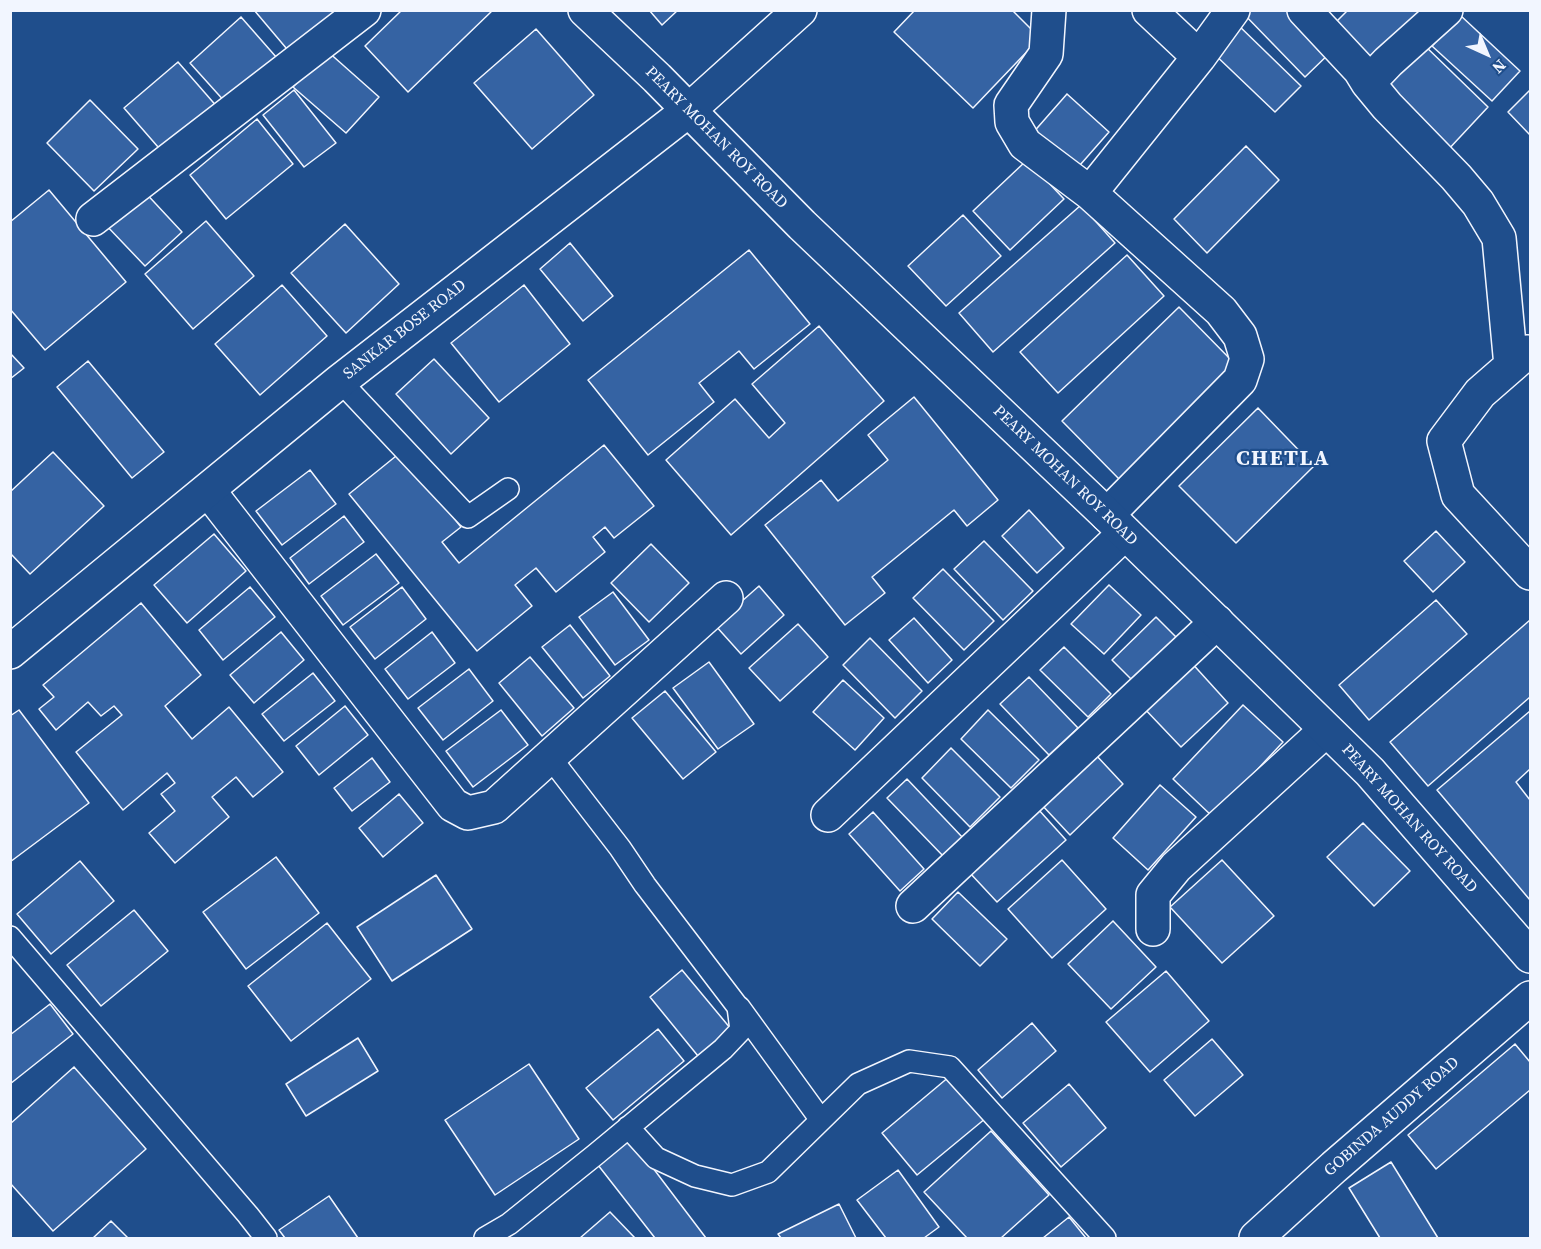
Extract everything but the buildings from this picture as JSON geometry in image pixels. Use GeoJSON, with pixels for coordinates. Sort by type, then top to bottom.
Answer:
{"type":"FeatureCollection","features":[{"type":"Feature","properties":{"kind":"street"},"geometry":{"type":"LineString","coordinates":[[93,219],[364,10]]}},
{"type":"Feature","properties":{"kind":"street","name":"PEARY MOHAN ROY ROAD"},"geometry":{"type":"LineString","coordinates":[[585,10],[689,110],[802,225],[1116,524],[1370,772],[1530,956]]}},
{"type":"Feature","properties":{"kind":"street","name":"SANKAR BOSE ROAD"},"geometry":{"type":"LineString","coordinates":[[10,652],[340,381],[689,110],[800,10]]}},
{"type":"Feature","properties":{"kind":"street"},"geometry":{"type":"LineString","coordinates":[[828,815],[1116,524],[1240,380],[1247,359],[1240,336],[1221,311],[1090,193],[1025,144],[1012,122],[1011,105],[1046,54],[1049,10]]}},
{"type":"Feature","properties":{"kind":"street"},"geometry":{"type":"LineString","coordinates":[[1149,10],[1199,57]]}},
{"type":"Feature","properties":{"kind":"street"},"geometry":{"type":"LineString","coordinates":[[1090,193],[1199,57],[1233,10]]}},
{"type":"Feature","properties":{"kind":"street"},"geometry":{"type":"LineString","coordinates":[[1304,10],[1360,70],[1387,106],[1456,177],[1478,203],[1499,238],[1521,357],[1480,393],[1444,441],[1458,495],[1530,573]]}},
{"type":"Feature","properties":{"kind":"street"},"geometry":{"type":"LineString","coordinates":[[1368,83],[1446,10]]}},
{"type":"Feature","properties":{"kind":"street"},"geometry":{"type":"LineString","coordinates":[[208,490],[453,805],[468,813],[494,807],[726,598]]}},
{"type":"Feature","properties":{"kind":"street"},"geometry":{"type":"LineString","coordinates":[[913,906],[1217,622]]}},
{"type":"Feature","properties":{"kind":"street"},"geometry":{"type":"LineString","coordinates":[[1153,929],[1153,895],[1176,867],[1326,730]]}},
{"type":"Feature","properties":{"kind":"street","name":"GOBINDA AUDDY ROAD"},"geometry":{"type":"LineString","coordinates":[[1256,1239],[1334,1167],[1530,998]]}},
{"type":"Feature","properties":{"kind":"lane"},"geometry":{"type":"LineString","coordinates":[[340,381],[468,517],[508,489]]}},
{"type":"Feature","properties":{"kind":"lane"},"geometry":{"type":"LineString","coordinates":[[549,756],[620,848],[645,885],[821,1120]]}},
{"type":"Feature","properties":{"kind":"lane"},"geometry":{"type":"LineString","coordinates":[[10,937],[266,1239]]}},
{"type":"Feature","properties":{"kind":"lane"},"geometry":{"type":"LineString","coordinates":[[485,1239],[510,1224],[723,1049],[741,1030],[738,1007]]}},
{"type":"Feature","properties":{"kind":"lane"},"geometry":{"type":"LineString","coordinates":[[628,1127],[656,1158],[695,1176],[732,1185],[768,1172],[858,1084],[909,1061],[950,1067],[1104,1239]]}},
{"type":"Feature","properties":{"kind":"district","name":"CHETLA"},"geometry":{"type":"Point","coordinates":[1283,459]}}]}
